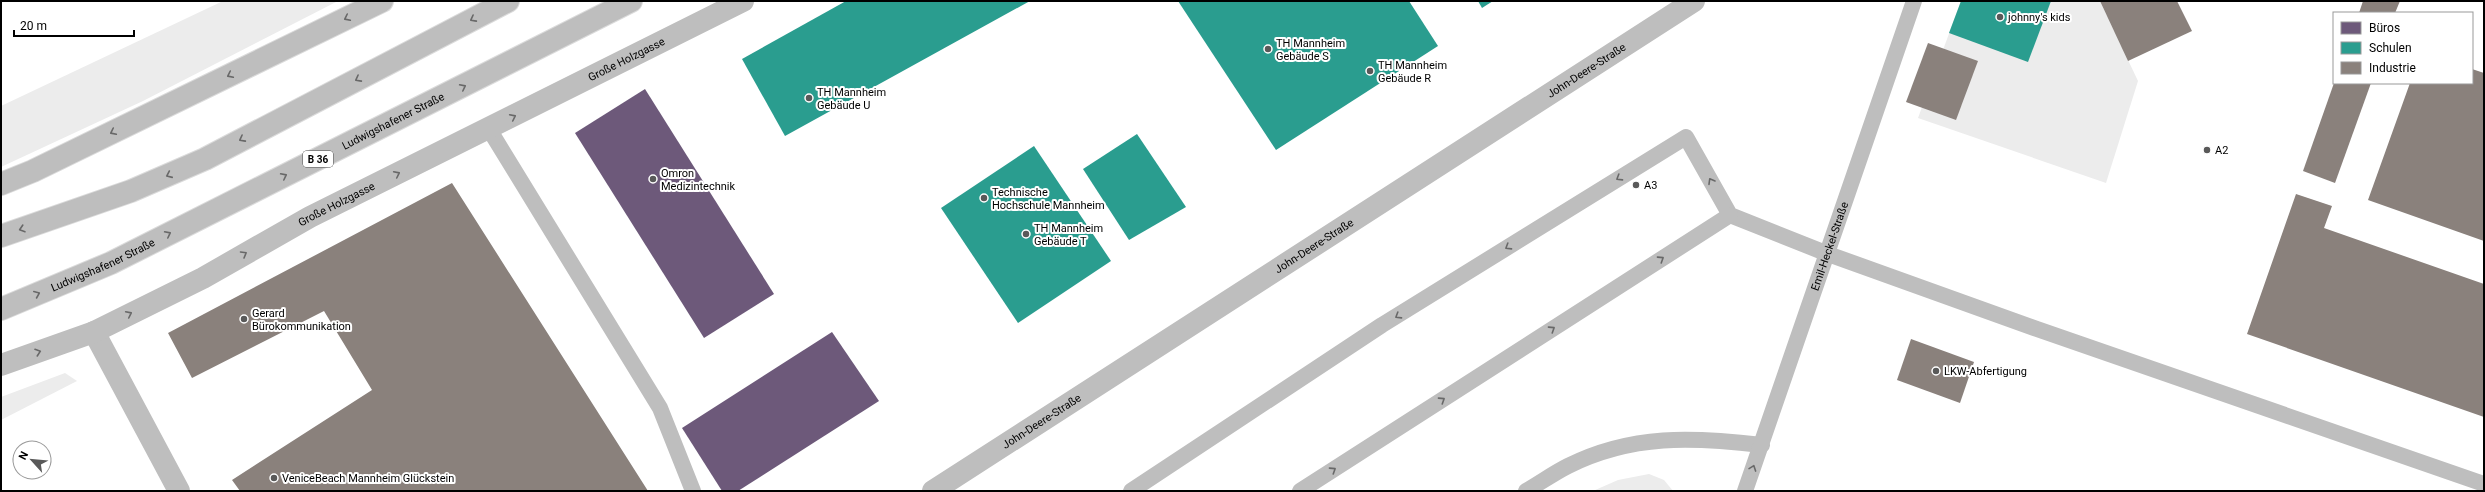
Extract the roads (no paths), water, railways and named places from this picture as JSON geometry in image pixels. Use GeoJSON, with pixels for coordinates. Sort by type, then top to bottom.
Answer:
{"type":"FeatureCollection","features":[{"type":"Feature","properties":{"kind":"street"},"geometry":{"type":"LineString","coordinates":[[1,184],[33,171],[382,1]]}},
{"type":"Feature","properties":{"kind":"street"},"geometry":{"type":"LineString","coordinates":[[1,236],[131,191],[205,159],[508,1]]}},
{"type":"Feature","properties":{"kind":"street","name":"Ludwigshafener Straße"},"geometry":{"type":"LineString","coordinates":[[1,308],[111,263],[631,1]]}},
{"type":"Feature","properties":{"kind":"street","name":"Große Holzgasse"},"geometry":{"type":"LineString","coordinates":[[1,365],[94,332],[203,278],[310,217],[744,1]]}},
{"type":"Feature","properties":{"kind":"street","name":"John-Deere-Straße"},"geometry":{"type":"LineString","coordinates":[[933,491],[1694,1]]}},
{"type":"Feature","properties":{"kind":"street"},"geometry":{"type":"LineString","coordinates":[[94,332],[180,491]]}},
{"type":"Feature","properties":{"kind":"lane","name":"Emil-Heckel-Straße"},"geometry":{"type":"LineString","coordinates":[[1745,491],[1914,1]]}},
{"type":"Feature","properties":{"kind":"lane"},"geometry":{"type":"LineString","coordinates":[[489,129],[660,408],[693,491]]}},
{"type":"Feature","properties":{"kind":"lane"},"geometry":{"type":"LineString","coordinates":[[1131,491],[1382,325],[1686,137],[1730,215],[1828,254],[2484,484]]}},
{"type":"Feature","properties":{"kind":"lane"},"geometry":{"type":"LineString","coordinates":[[1300,491],[1730,215]]}},
{"type":"Feature","properties":{"kind":"lane"},"geometry":{"type":"LineString","coordinates":[[1526,491],[1568,466],[1611,448],[1653,439],[1689,438],[1762,445]]}},
{"type":"Feature","properties":{"kind":"place","name":"johnny's kids"},"geometry":{"type":"Point","coordinates":[2000,17]}},
{"type":"Feature","properties":{"kind":"place","name":"TH Mannheim Gebäude S"},"geometry":{"type":"Point","coordinates":[1268,49]}},
{"type":"Feature","properties":{"kind":"place","name":"TH Mannheim Gebäude R"},"geometry":{"type":"Point","coordinates":[1370,71]}},
{"type":"Feature","properties":{"kind":"place","name":"TH Mannheim Gebäude U"},"geometry":{"type":"Point","coordinates":[809,98]}},
{"type":"Feature","properties":{"kind":"place","name":"A2"},"geometry":{"type":"Point","coordinates":[2207,150]}},
{"type":"Feature","properties":{"kind":"place","name":"Omron Medizintechnik"},"geometry":{"type":"Point","coordinates":[653,179]}},
{"type":"Feature","properties":{"kind":"place","name":"A3"},"geometry":{"type":"Point","coordinates":[1636,185]}},
{"type":"Feature","properties":{"kind":"place","name":"Technische Hochschule Mannheim"},"geometry":{"type":"Point","coordinates":[984,198]}},
{"type":"Feature","properties":{"kind":"place","name":"TH Mannheim Gebäude T"},"geometry":{"type":"Point","coordinates":[1026,234]}},
{"type":"Feature","properties":{"kind":"place","name":"Gerard Bürokommunikation"},"geometry":{"type":"Point","coordinates":[244,319]}},
{"type":"Feature","properties":{"kind":"place","name":"LKW-Abfertigung"},"geometry":{"type":"Point","coordinates":[1936,371]}},
{"type":"Feature","properties":{"kind":"place","name":"VeniceBeach Mannheim Glückstein"},"geometry":{"type":"Point","coordinates":[274,478]}}]}
